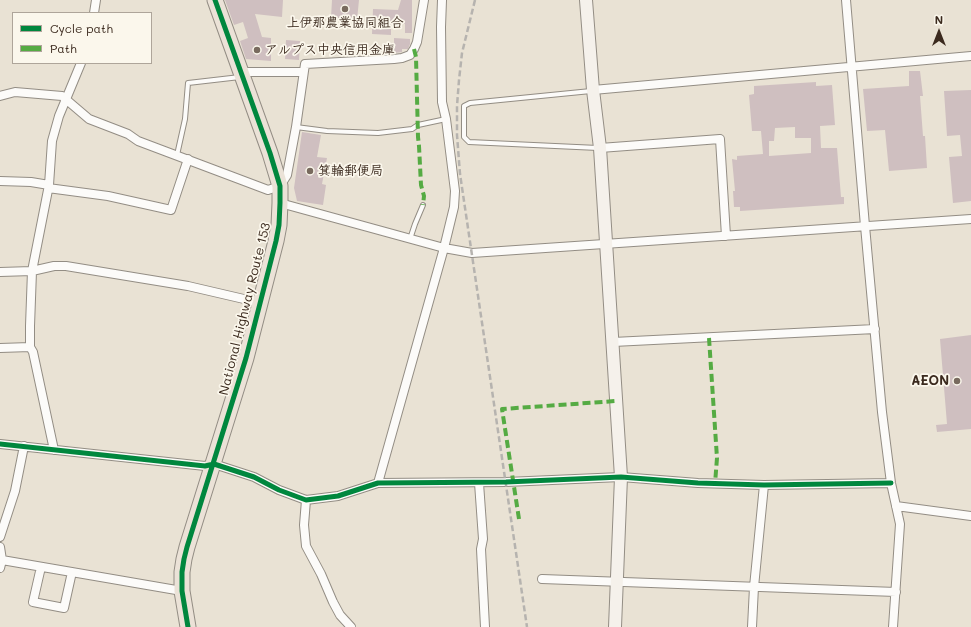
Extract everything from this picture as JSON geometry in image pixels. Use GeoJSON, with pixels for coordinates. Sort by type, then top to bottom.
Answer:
{"type":"FeatureCollection","features":[{"type":"Feature","properties":{"kind":"highway","name":"National Highway Route 153"},"geometry":{"type":"LineString","coordinates":[[188,627],[182,591],[184,559],[214,464],[261,304],[276,241],[280,203],[280,186],[270,153],[215,0]]}},
{"type":"Feature","properties":{"kind":"street"},"geometry":{"type":"LineString","coordinates":[[94,12],[96,0]]}},
{"type":"Feature","properties":{"kind":"street"},"geometry":{"type":"LineString","coordinates":[[0,96],[15,92],[62,96],[89,118],[128,134],[138,141],[268,190],[280,186],[287,175],[296,127],[305,64],[394,59],[410,55],[417,42],[424,0]]}},
{"type":"Feature","properties":{"kind":"street"},"geometry":{"type":"LineString","coordinates":[[378,483],[444,248],[454,207],[454,191],[446,119],[442,102],[442,0]]}},
{"type":"Feature","properties":{"kind":"street"},"geometry":{"type":"LineString","coordinates":[[586,0],[593,90],[600,148],[621,477],[615,627]]}},
{"type":"Feature","properties":{"kind":"street"},"geometry":{"type":"LineString","coordinates":[[846,0],[882,412],[891,483],[900,524],[894,627]]}},
{"type":"Feature","properties":{"kind":"street"},"geometry":{"type":"LineString","coordinates":[[593,90],[851,68],[971,56]]}},
{"type":"Feature","properties":{"kind":"street"},"geometry":{"type":"LineString","coordinates":[[54,450],[33,352],[30,347],[32,270],[49,187],[52,141],[65,99],[81,64]]}},
{"type":"Feature","properties":{"kind":"street"},"geometry":{"type":"LineString","coordinates":[[241,74],[303,72]]}},
{"type":"Feature","properties":{"kind":"street"},"geometry":{"type":"LineString","coordinates":[[600,148],[720,139],[726,236]]}},
{"type":"Feature","properties":{"kind":"street"},"geometry":{"type":"LineString","coordinates":[[0,181],[31,182],[49,187],[108,196],[171,210],[188,159]]}},
{"type":"Feature","properties":{"kind":"street"},"geometry":{"type":"LineString","coordinates":[[280,203],[444,248],[472,253],[971,219]]}},
{"type":"Feature","properties":{"kind":"street"},"geometry":{"type":"LineString","coordinates":[[0,272],[66,266],[188,286],[261,304]]}},
{"type":"Feature","properties":{"kind":"street"},"geometry":{"type":"LineString","coordinates":[[613,342],[875,329]]}},
{"type":"Feature","properties":{"kind":"street"},"geometry":{"type":"LineString","coordinates":[[0,348],[30,347]]}},
{"type":"Feature","properties":{"kind":"street"},"geometry":{"type":"LineString","coordinates":[[0,444],[205,466],[214,464],[254,477],[279,490],[306,500],[338,496],[378,483],[479,483],[621,477],[698,483],[764,485],[891,483]]}},
{"type":"Feature","properties":{"kind":"street"},"geometry":{"type":"LineString","coordinates":[[0,537],[15,491],[24,446]]}},
{"type":"Feature","properties":{"kind":"street"},"geometry":{"type":"LineString","coordinates":[[479,483],[483,539],[481,549],[485,627]]}},
{"type":"Feature","properties":{"kind":"street"},"geometry":{"type":"LineString","coordinates":[[752,627],[754,587],[764,485]]}},
{"type":"Feature","properties":{"kind":"street"},"geometry":{"type":"LineString","coordinates":[[306,500],[304,525],[306,546],[322,574],[340,615],[351,627]]}},
{"type":"Feature","properties":{"kind":"street"},"geometry":{"type":"LineString","coordinates":[[896,506],[971,516]]}},
{"type":"Feature","properties":{"kind":"street"},"geometry":{"type":"LineString","coordinates":[[0,547],[1,564],[41,567],[182,591]]}},
{"type":"Feature","properties":{"kind":"street"},"geometry":{"type":"LineString","coordinates":[[41,567],[33,602],[64,608],[72,572]]}},
{"type":"Feature","properties":{"kind":"street"},"geometry":{"type":"LineString","coordinates":[[542,579],[896,592]]}},
{"type":"Feature","properties":{"kind":"lane"},"geometry":{"type":"LineString","coordinates":[[177,155],[185,119],[188,83],[241,74]]}},
{"type":"Feature","properties":{"kind":"lane"},"geometry":{"type":"LineString","coordinates":[[593,90],[470,103],[464,106],[464,137],[469,142],[600,148]]}},
{"type":"Feature","properties":{"kind":"lane"},"geometry":{"type":"LineString","coordinates":[[296,127],[327,132],[378,133],[412,129],[418,125],[446,119]]}},
{"type":"Feature","properties":{"kind":"lane"},"geometry":{"type":"LineString","coordinates":[[410,239],[424,205]]}},
{"type":"Feature","properties":{"kind":"building"},"geometry":{"type":"Polygon","coordinates":[[[225,0],[283,0],[282,17],[255,14],[262,37],[271,38],[271,61],[246,59],[240,41],[248,38],[243,22],[234,25],[225,0]]]}},
{"type":"Feature","properties":{"kind":"building","name":"上伊那農業協同組合"},"geometry":{"type":"Polygon","coordinates":[[[332,0],[359,0],[357,20],[331,18],[332,0]]]}},
{"type":"Feature","properties":{"kind":"building"},"geometry":{"type":"Polygon","coordinates":[[[401,0],[412,0],[412,33],[405,33],[405,24],[391,24],[391,35],[372,34],[373,9],[398,10],[401,0]]]}},
{"type":"Feature","properties":{"kind":"building"},"geometry":{"type":"Polygon","coordinates":[[[394,38],[410,39],[408,49],[402,49],[402,52],[394,53],[394,38]]]}},
{"type":"Feature","properties":{"kind":"building"},"geometry":{"type":"Polygon","coordinates":[[[286,40],[300,41],[299,60],[285,59],[286,40]]]}},
{"type":"Feature","properties":{"kind":"building"},"geometry":{"type":"Polygon","coordinates":[[[909,71],[920,71],[923,96],[920,96],[927,168],[889,171],[885,130],[867,131],[863,89],[909,86],[909,71]]]}},
{"type":"Feature","properties":{"kind":"building"},"geometry":{"type":"Polygon","coordinates":[[[816,82],[816,86],[832,85],[835,125],[820,126],[821,148],[837,148],[841,197],[844,197],[844,204],[740,211],[740,207],[734,207],[733,191],[735,191],[732,159],[737,160],[737,156],[763,154],[761,131],[752,131],[749,95],[754,94],[754,86],[816,82]],[[795,127],[775,128],[774,141],[769,141],[769,156],[811,153],[811,138],[795,138],[795,127]]]}},
{"type":"Feature","properties":{"kind":"building"},"geometry":{"type":"Polygon","coordinates":[[[971,90],[971,201],[953,203],[949,157],[962,156],[960,135],[947,136],[944,91],[971,90]]]}},
{"type":"Feature","properties":{"kind":"building","name":"箕輪郵便局"},"geometry":{"type":"Polygon","coordinates":[[[302,132],[321,135],[317,157],[327,158],[322,184],[326,185],[323,205],[297,201],[294,188],[302,132]]]}},
{"type":"Feature","properties":{"kind":"building","name":"AEON"},"geometry":{"type":"Polygon","coordinates":[[[971,335],[971,429],[937,432],[936,425],[947,424],[940,339],[971,335]]]}},
{"type":"Feature","properties":{"kind":"railway"},"geometry":{"type":"LineString","coordinates":[[475,0],[462,53],[459,80],[457,135],[460,174],[527,627]]}},
{"type":"Feature","properties":{"kind":"marked path"},"geometry":{"type":"LineString","coordinates":[[414,49],[416,57],[418,137],[421,185],[424,196],[423,205]]}},
{"type":"Feature","properties":{"kind":"marked path"},"geometry":{"type":"LineString","coordinates":[[709,338],[717,458],[715,484]]}},
{"type":"Feature","properties":{"kind":"marked path"},"geometry":{"type":"LineString","coordinates":[[519,519],[502,409],[616,401]]}},
{"type":"Feature","properties":{"kind":"cycle path"},"geometry":{"type":"LineString","coordinates":[[188,627],[182,591],[184,559],[246,358],[276,241],[279,225],[280,203],[280,186],[270,153],[215,0]]}},
{"type":"Feature","properties":{"kind":"cycle path"},"geometry":{"type":"LineString","coordinates":[[0,444],[205,466],[214,464],[254,477],[279,490],[306,500],[338,496],[378,483],[506,482],[621,477],[698,483],[764,485],[891,483]]}},
{"type":"Feature","properties":{"kind":"place","name":"上伊那農業協同組合"},"geometry":{"type":"Point","coordinates":[345,9]}},
{"type":"Feature","properties":{"kind":"place","name":"アルプス中央信用金庫"},"geometry":{"type":"Point","coordinates":[257,50]}},
{"type":"Feature","properties":{"kind":"place","name":"箕輪郵便局"},"geometry":{"type":"Point","coordinates":[310,171]}},
{"type":"Feature","properties":{"kind":"place","name":"AEON"},"geometry":{"type":"Point","coordinates":[957,381]}}]}
